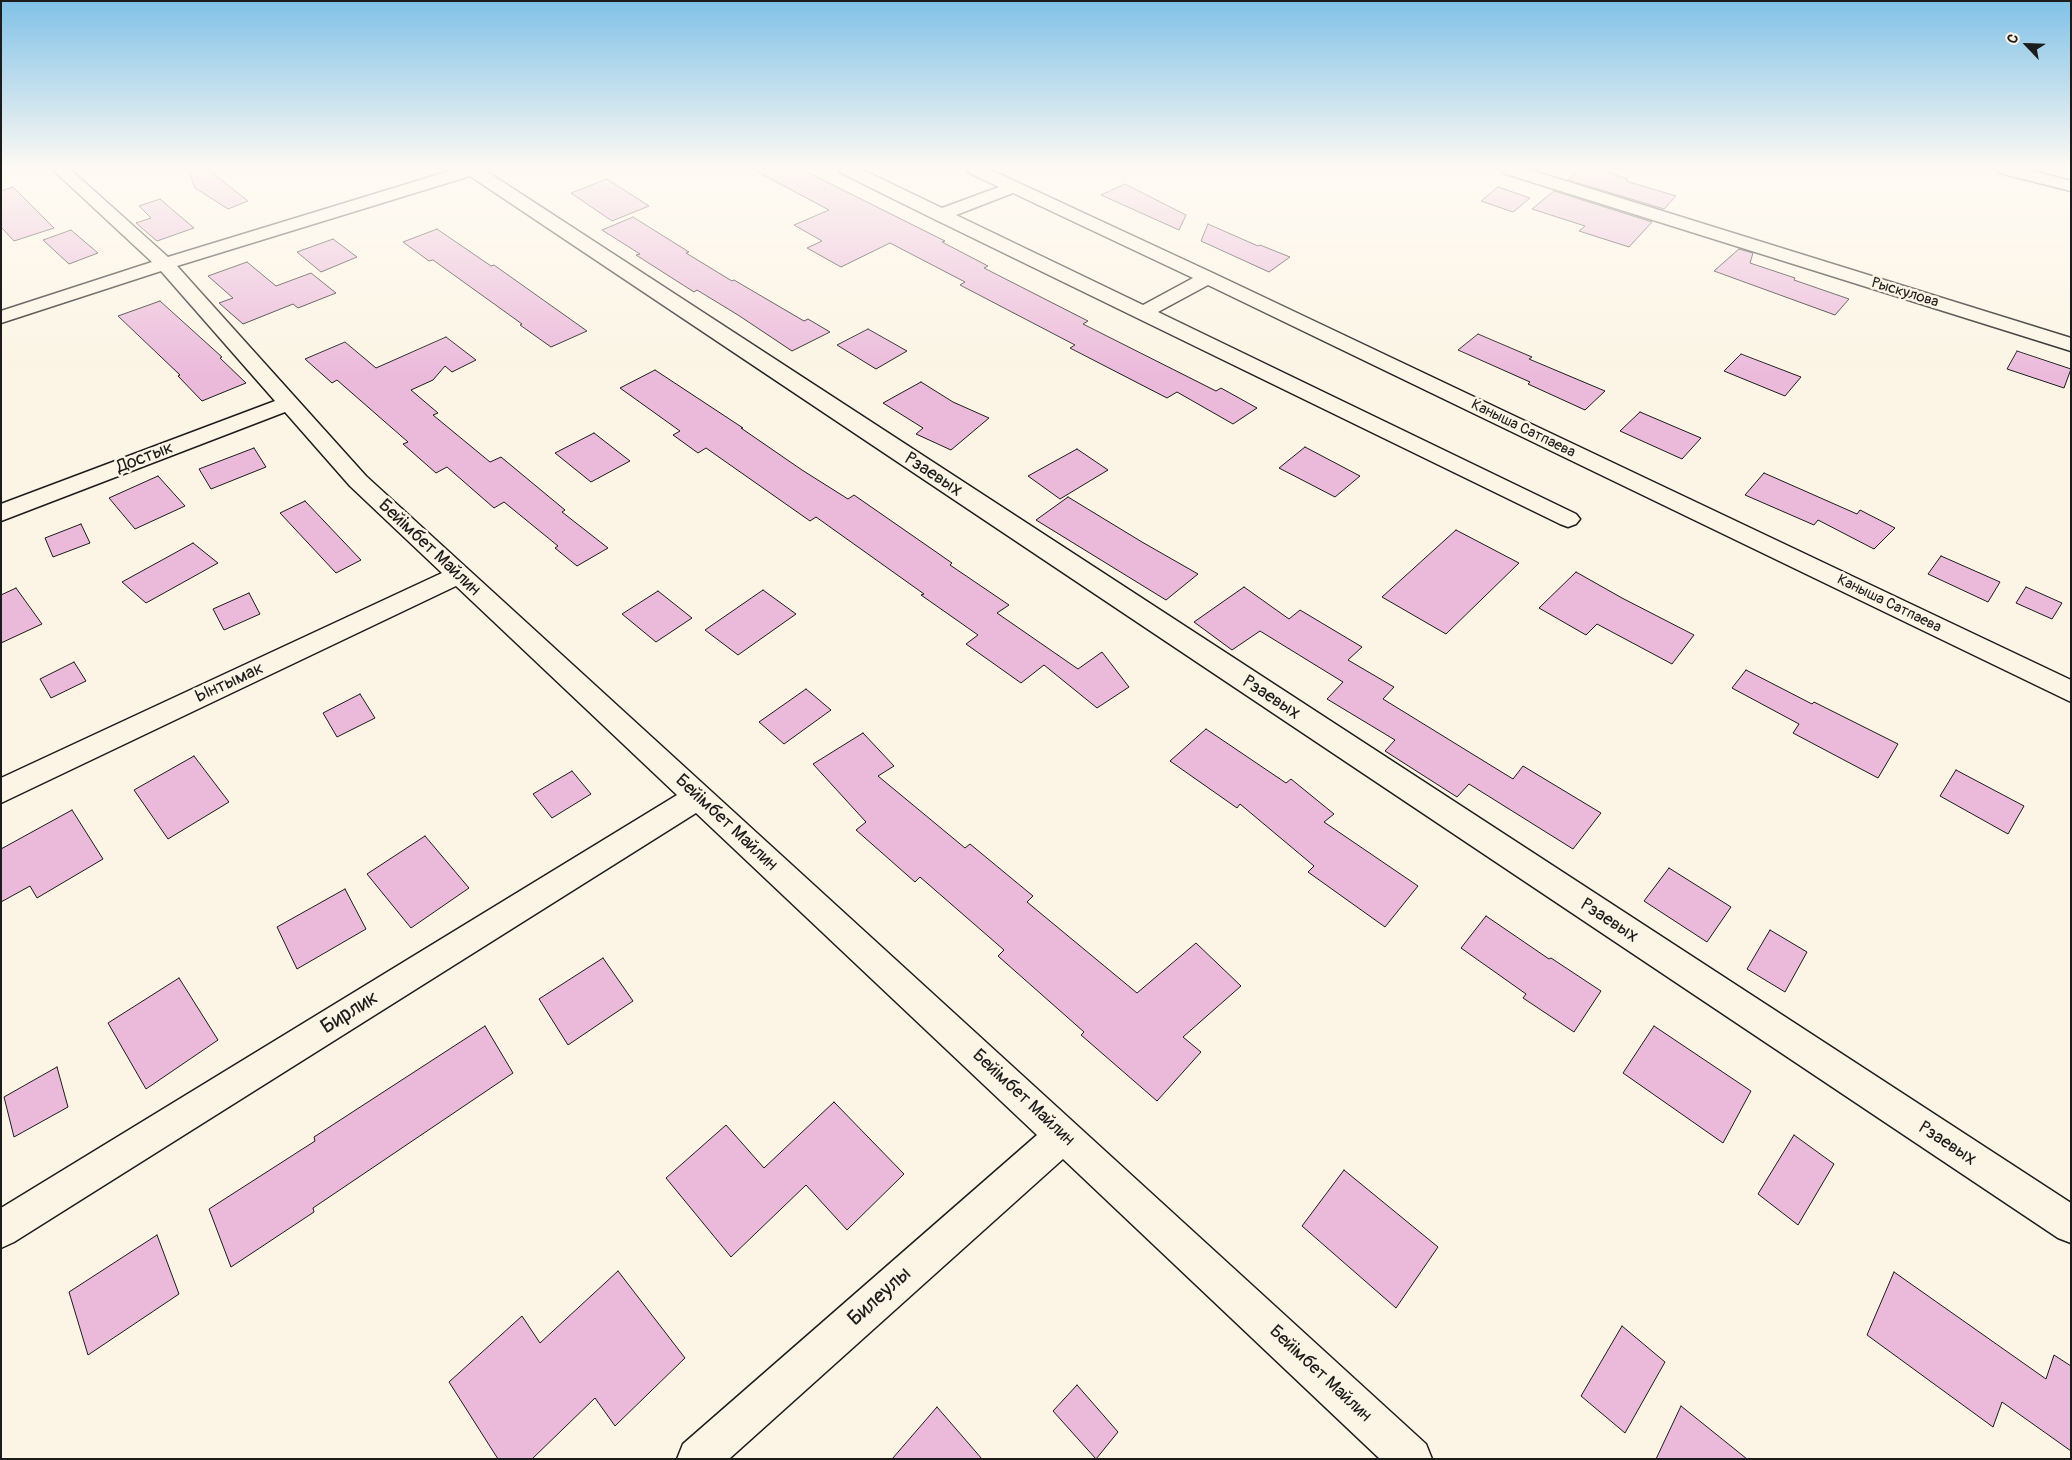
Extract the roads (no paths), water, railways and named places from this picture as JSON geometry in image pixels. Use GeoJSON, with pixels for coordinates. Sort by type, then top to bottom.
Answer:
{"type":"FeatureCollection","features":[{"type":"Feature","properties":{"kind":"street","name":"Бейімбет Майлин"},"geometry":{"type":"LineString","coordinates":[[135,237],[165,264],[358,481],[1411,1459]]}},
{"type":"Feature","properties":{"kind":"street"},"geometry":{"type":"LineString","coordinates":[[1,317],[253,237]]}},
{"type":"Feature","properties":{"kind":"street","name":"Рзаевых"},"geometry":{"type":"LineString","coordinates":[[575,237],[2071,1225]]}},
{"type":"Feature","properties":{"kind":"street"},"geometry":{"type":"LineString","coordinates":[[986,237],[1568,518]]}},
{"type":"Feature","properties":{"kind":"street","name":"Каныша Сатпаева"},"geometry":{"type":"LineString","coordinates":[[1120,237],[2071,692]]}},
{"type":"Feature","properties":{"kind":"street","name":"Рыскулова"},"geometry":{"type":"LineString","coordinates":[[1727,237],[2071,345]]}},
{"type":"Feature","properties":{"kind":"street"},"geometry":{"type":"LineString","coordinates":[[1142,313],[1208,278]]}},
{"type":"Feature","properties":{"kind":"street","name":"Достык"},"geometry":{"type":"LineString","coordinates":[[1,513],[289,404]]}},
{"type":"Feature","properties":{"kind":"street","name":"Ынтымак"},"geometry":{"type":"LineString","coordinates":[[1,791],[458,575]]}},
{"type":"Feature","properties":{"kind":"street","name":"Бирлик"},"geometry":{"type":"LineString","coordinates":[[1,1229],[698,797]]}},
{"type":"Feature","properties":{"kind":"street","name":"Билеулы"},"geometry":{"type":"LineString","coordinates":[[698,1459],[1063,1136]]}}]}
